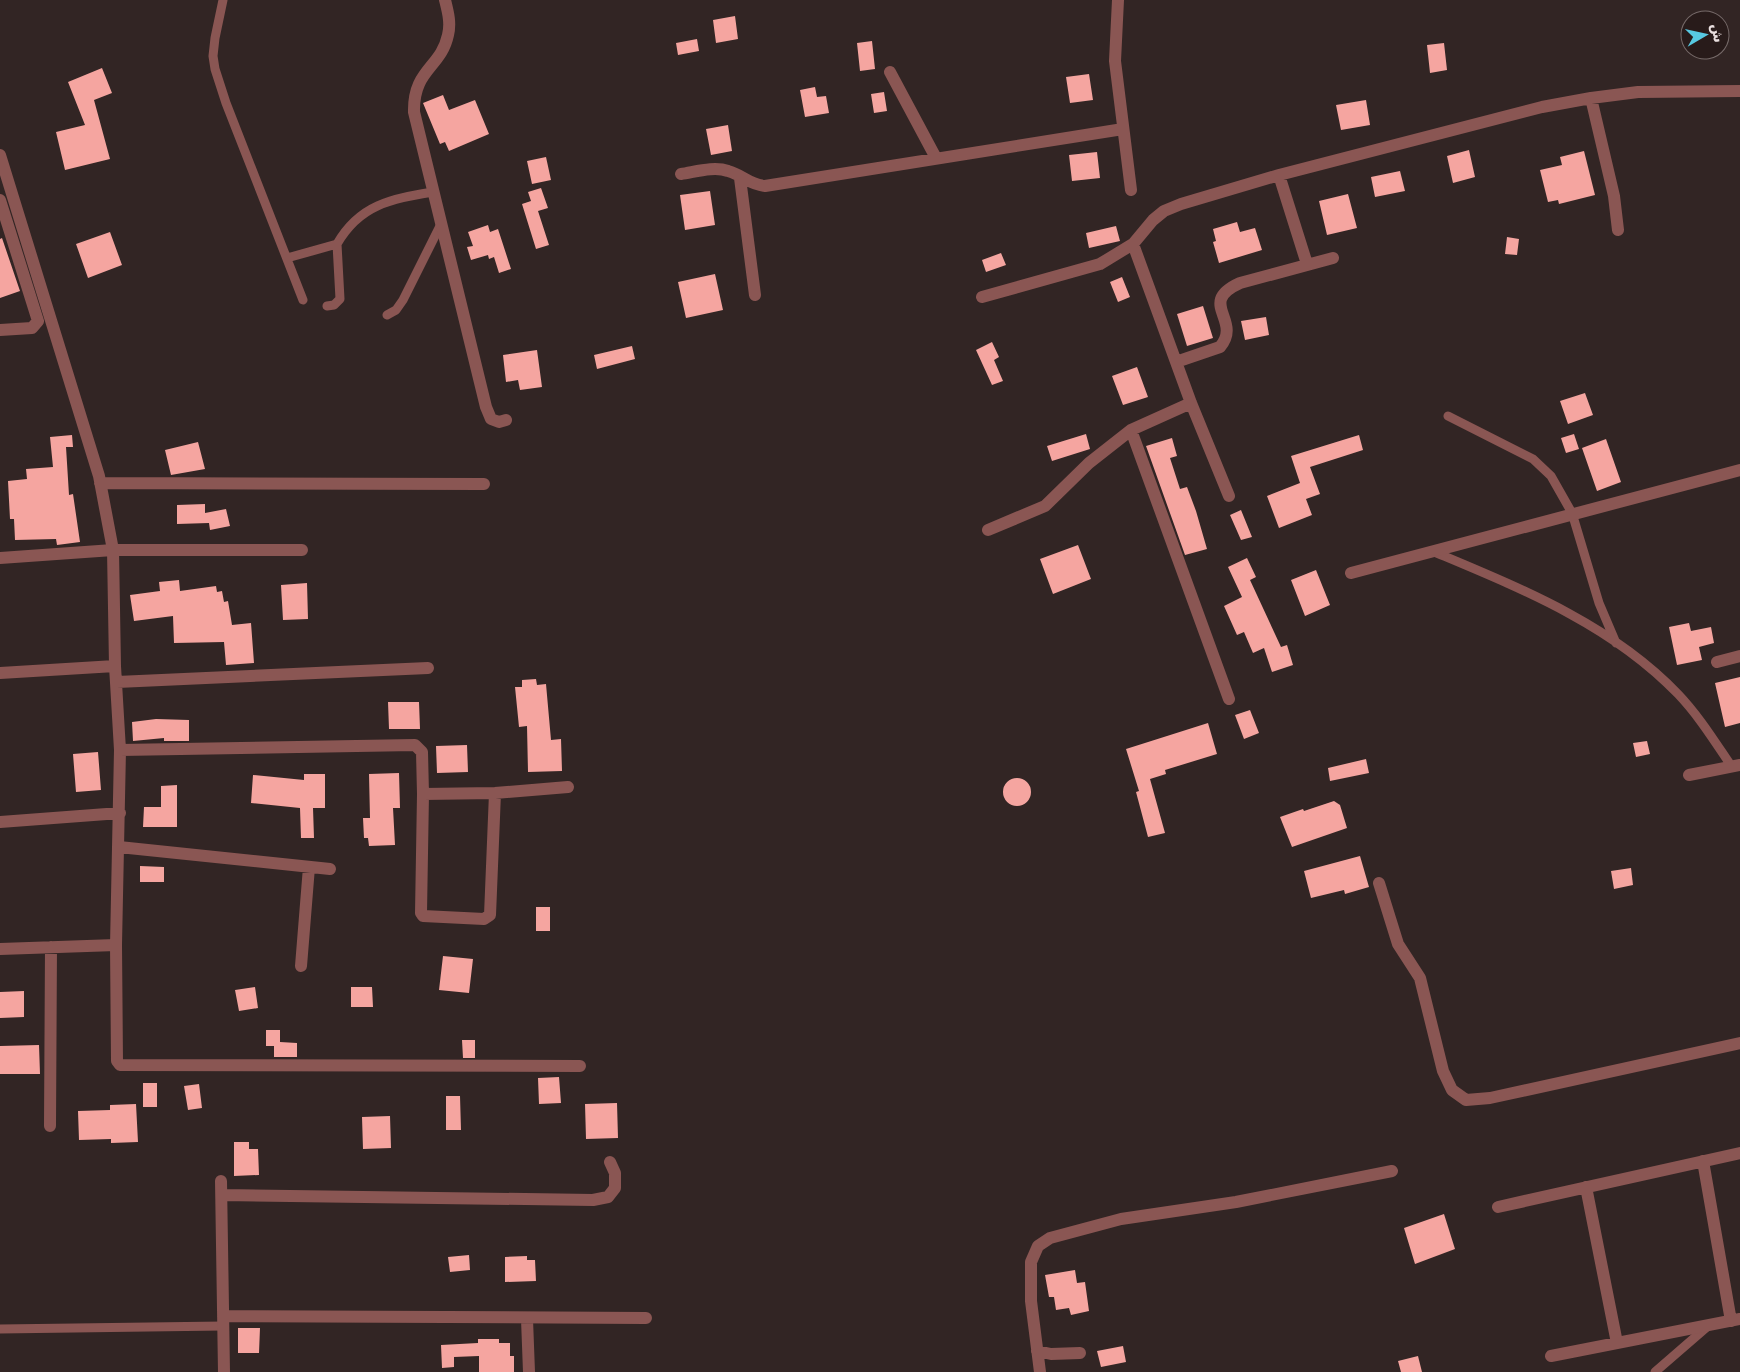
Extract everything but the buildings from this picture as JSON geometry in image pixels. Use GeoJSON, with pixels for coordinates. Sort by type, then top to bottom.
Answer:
{"type":"FeatureCollection","features":[{"type":"Feature","properties":{"kind":"street"},"geometry":{"type":"LineString","coordinates":[[445,0],[450,22],[448,36],[443,50],[420,79],[413,96],[414,112],[486,407],[491,419],[499,422],[506,420]]}},
{"type":"Feature","properties":{"kind":"street"},"geometry":{"type":"LineString","coordinates":[[1118,0],[1115,61],[1131,190]]}},
{"type":"Feature","properties":{"kind":"street"},"geometry":{"type":"LineString","coordinates":[[890,72],[936,158]]}},
{"type":"Feature","properties":{"kind":"street"},"geometry":{"type":"LineString","coordinates":[[982,297],[1100,264],[1119,255],[1133,244],[1153,220],[1164,211],[1181,204],[1279,175],[1542,107],[1591,98],[1638,92],[1740,91]]}},
{"type":"Feature","properties":{"kind":"street"},"geometry":{"type":"LineString","coordinates":[[1591,98],[1614,196],[1618,230]]}},
{"type":"Feature","properties":{"kind":"street"},"geometry":{"type":"LineString","coordinates":[[681,174],[722,169],[750,183],[765,186],[1123,129]]}},
{"type":"Feature","properties":{"kind":"street"},"geometry":{"type":"LineString","coordinates":[[0,155],[100,483],[113,550],[115,666],[120,750],[115,1057],[120,1065],[580,1066]]}},
{"type":"Feature","properties":{"kind":"street"},"geometry":{"type":"LineString","coordinates":[[1279,175],[1307,264]]}},
{"type":"Feature","properties":{"kind":"street"},"geometry":{"type":"LineString","coordinates":[[740,178],[754,295]]}},
{"type":"Feature","properties":{"kind":"street"},"geometry":{"type":"LineString","coordinates":[[0,200],[38,321],[32,328],[0,330]]}},
{"type":"Feature","properties":{"kind":"street"},"geometry":{"type":"LineString","coordinates":[[1133,244],[1191,403],[1230,496]]}},
{"type":"Feature","properties":{"kind":"street"},"geometry":{"type":"LineString","coordinates":[[1176,362],[1220,346],[1224,342],[1226,334],[1220,299],[1222,293],[1228,288],[1333,258]]}},
{"type":"Feature","properties":{"kind":"street"},"geometry":{"type":"LineString","coordinates":[[988,530],[1045,506],[1055,499],[1089,463],[1131,430],[1191,403]]}},
{"type":"Feature","properties":{"kind":"street"},"geometry":{"type":"LineString","coordinates":[[1131,430],[1229,699]]}},
{"type":"Feature","properties":{"kind":"street"},"geometry":{"type":"LineString","coordinates":[[1351,573],[1740,470]]}},
{"type":"Feature","properties":{"kind":"street"},"geometry":{"type":"LineString","coordinates":[[100,483],[484,484]]}},
{"type":"Feature","properties":{"kind":"street"},"geometry":{"type":"LineString","coordinates":[[0,558],[113,550],[302,550]]}},
{"type":"Feature","properties":{"kind":"street"},"geometry":{"type":"LineString","coordinates":[[1717,662],[1740,656]]}},
{"type":"Feature","properties":{"kind":"street"},"geometry":{"type":"LineString","coordinates":[[0,673],[115,666]]}},
{"type":"Feature","properties":{"kind":"street"},"geometry":{"type":"LineString","coordinates":[[117,682],[428,668]]}},
{"type":"Feature","properties":{"kind":"street"},"geometry":{"type":"LineString","coordinates":[[120,750],[415,745],[422,752],[421,912],[423,916],[484,919],[490,915],[495,793]]}},
{"type":"Feature","properties":{"kind":"street"},"geometry":{"type":"LineString","coordinates":[[1689,775],[1736,766]]}},
{"type":"Feature","properties":{"kind":"street"},"geometry":{"type":"LineString","coordinates":[[423,794],[495,793],[568,787]]}},
{"type":"Feature","properties":{"kind":"street"},"geometry":{"type":"LineString","coordinates":[[0,822],[120,813]]}},
{"type":"Feature","properties":{"kind":"street"},"geometry":{"type":"LineString","coordinates":[[119,847],[330,869]]}},
{"type":"Feature","properties":{"kind":"street"},"geometry":{"type":"LineString","coordinates":[[300,966],[310,867]]}},
{"type":"Feature","properties":{"kind":"street"},"geometry":{"type":"LineString","coordinates":[[1379,883],[1398,944],[1420,978],[1443,1071],[1452,1090],[1466,1100],[1490,1098],[1740,1043]]}},
{"type":"Feature","properties":{"kind":"street"},"geometry":{"type":"LineString","coordinates":[[0,949],[116,945]]}},
{"type":"Feature","properties":{"kind":"street"},"geometry":{"type":"LineString","coordinates":[[50,1126],[51,947]]}},
{"type":"Feature","properties":{"kind":"street"},"geometry":{"type":"LineString","coordinates":[[1498,1207],[1740,1153]]}},
{"type":"Feature","properties":{"kind":"street"},"geometry":{"type":"LineString","coordinates":[[1551,1356],[1736,1320],[1703,1161]]}},
{"type":"Feature","properties":{"kind":"street"},"geometry":{"type":"LineString","coordinates":[[222,1195],[593,1200],[608,1197],[615,1188],[614,1173],[610,1162]]}},
{"type":"Feature","properties":{"kind":"street"},"geometry":{"type":"LineString","coordinates":[[1040,1372],[1031,1301],[1031,1262],[1038,1246],[1050,1238],[1121,1219],[1236,1202],[1392,1171]]}},
{"type":"Feature","properties":{"kind":"street"},"geometry":{"type":"LineString","coordinates":[[221,1181],[224,1372]]}},
{"type":"Feature","properties":{"kind":"street"},"geometry":{"type":"LineString","coordinates":[[1586,1187],[1617,1343]]}},
{"type":"Feature","properties":{"kind":"street"},"geometry":{"type":"LineString","coordinates":[[223,1321],[646,1318]]}},
{"type":"Feature","properties":{"kind":"street"},"geometry":{"type":"LineString","coordinates":[[527,1319],[529,1372]]}},
{"type":"Feature","properties":{"kind":"street"},"geometry":{"type":"LineString","coordinates":[[1037,1351],[1058,1354],[1080,1354]]}},
{"type":"Feature","properties":{"kind":"lane"},"geometry":{"type":"LineString","coordinates":[[224,0],[215,38],[213,56],[216,69],[226,103],[303,300]]}},
{"type":"Feature","properties":{"kind":"lane"},"geometry":{"type":"LineString","coordinates":[[287,258],[337,244],[354,223],[380,203],[433,192]]}},
{"type":"Feature","properties":{"kind":"lane"},"geometry":{"type":"LineString","coordinates":[[387,315],[396,310],[403,300],[441,224]]}},
{"type":"Feature","properties":{"kind":"lane"},"geometry":{"type":"LineString","coordinates":[[327,306],[334,304],[340,299],[337,244]]}},
{"type":"Feature","properties":{"kind":"lane"},"geometry":{"type":"LineString","coordinates":[[1448,416],[1533,459],[1551,476],[1572,513],[1598,603],[1616,643]]}},
{"type":"Feature","properties":{"kind":"lane"},"geometry":{"type":"LineString","coordinates":[[1432,551],[1532,593],[1577,617],[1638,658],[1678,693],[1736,766]]}},
{"type":"Feature","properties":{"kind":"lane"},"geometry":{"type":"LineString","coordinates":[[0,1329],[223,1321]]}},
{"type":"Feature","properties":{"kind":"lane"},"geometry":{"type":"LineString","coordinates":[[1655,1372],[1708,1326]]}}]}
